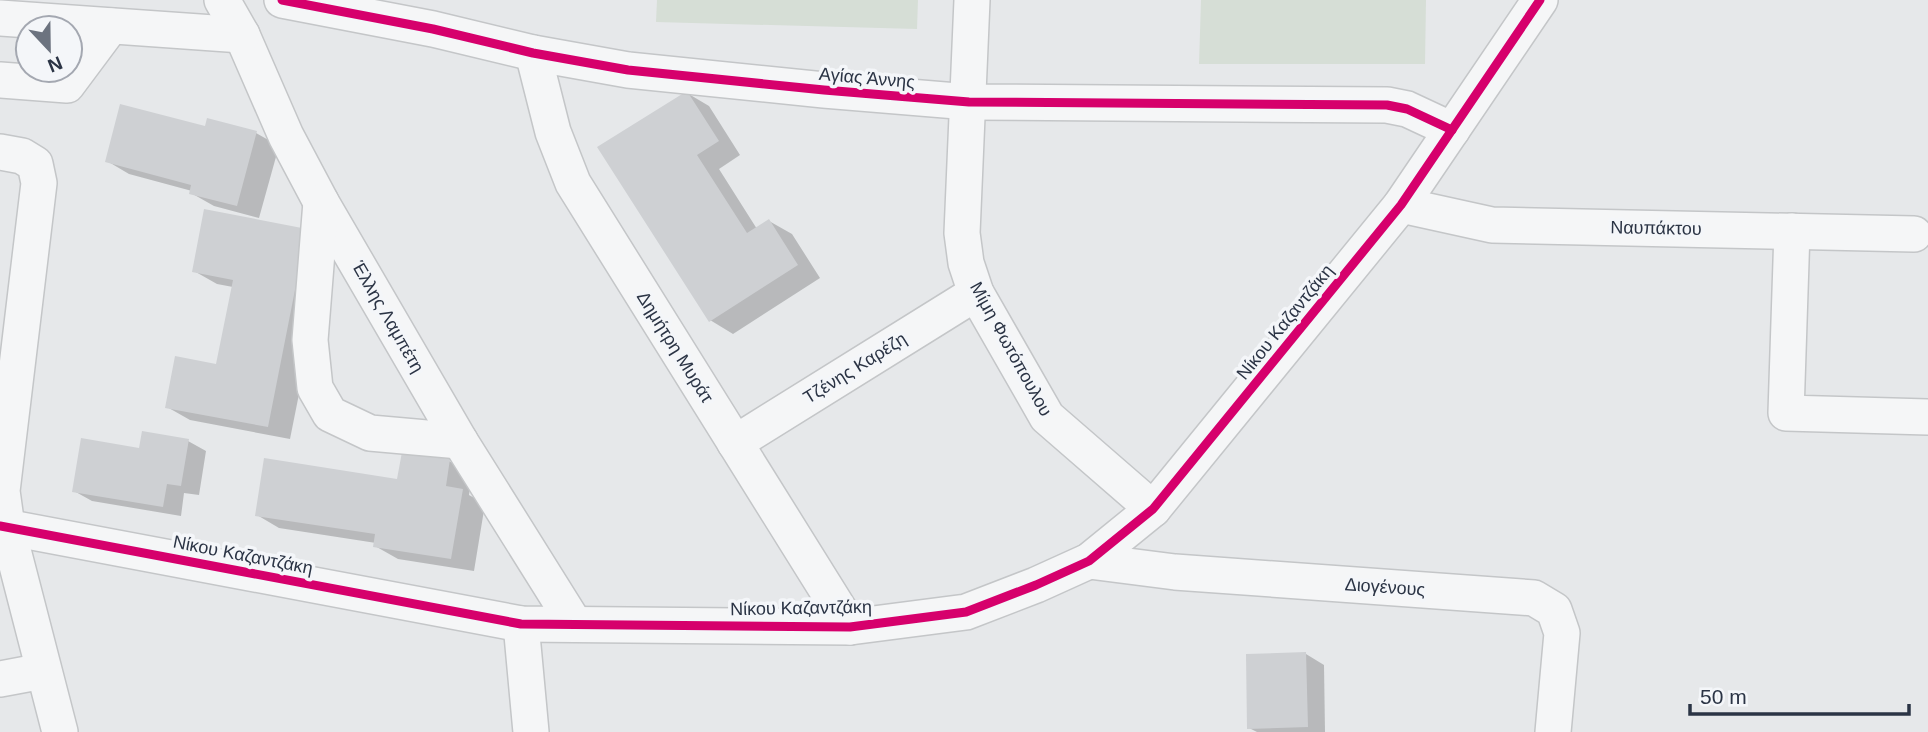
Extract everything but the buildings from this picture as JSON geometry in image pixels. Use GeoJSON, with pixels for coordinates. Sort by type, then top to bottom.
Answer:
{"type":"FeatureCollection","features":[{"type":"Feature","properties":{"kind":"street","name":"Έλλης Λαμπέτη"},"geometry":{"type":"LineString","coordinates":[[222,0],[242,35],[286,136],[321,202],[460,441],[574,623]]}},
{"type":"Feature","properties":{"kind":"street","name":"Αγίας Άννης"},"geometry":{"type":"LineString","coordinates":[[282,0],[437,14],[533,53],[673,76],[969,102],[1387,105],[1407,109],[1452,130]]}},
{"type":"Feature","properties":{"kind":"street","name":"Μίμη Φωτόπουλου"},"geometry":{"type":"LineString","coordinates":[[972,0],[962,233],[966,263],[976,293],[1047,417],[1153,509]]}},
{"type":"Feature","properties":{"kind":"street","name":"Νίκου Καζαντζάκη"},"geometry":{"type":"LineString","coordinates":[[4,526],[521,624],[850,627],[966,612],[1088,561],[1153,509],[1401,205],[1540,0]]}},
{"type":"Feature","properties":{"kind":"street"},"geometry":{"type":"LineString","coordinates":[[0,18],[242,35]]}},
{"type":"Feature","properties":{"kind":"street"},"geometry":{"type":"LineString","coordinates":[[0,80],[66,85],[111,26]]}},
{"type":"Feature","properties":{"kind":"street","name":"Δημήτρη Μυράτ"},"geometry":{"type":"LineString","coordinates":[[533,53],[552,132],[573,183],[850,627]]}},
{"type":"Feature","properties":{"kind":"street"},"geometry":{"type":"LineString","coordinates":[[0,152],[22,156],[35,164],[39,183],[2,491],[4,526],[60,732]]}},
{"type":"Feature","properties":{"kind":"street"},"geometry":{"type":"LineString","coordinates":[[321,202],[310,341],[315,387],[330,414],[370,433],[460,441]]}},
{"type":"Feature","properties":{"kind":"street","name":"Ναυπάκτου"},"geometry":{"type":"LineString","coordinates":[[1401,205],[1492,225],[1914,234]]}},
{"type":"Feature","properties":{"kind":"street"},"geometry":{"type":"LineString","coordinates":[[1792,231],[1786,413],[1928,417]]}},
{"type":"Feature","properties":{"kind":"street","name":"Τζένης Καρέζη"},"geometry":{"type":"LineString","coordinates":[[735,443],[976,293]]}},
{"type":"Feature","properties":{"kind":"street","name":"Νίκου Καζαντζάκη"},"geometry":{"type":"LineString","coordinates":[[4,526],[34,520],[57,521],[537,608],[574,623]]}},
{"type":"Feature","properties":{"kind":"street","name":"Διογένους"},"geometry":{"type":"LineString","coordinates":[[1088,561],[1175,572],[1534,598],[1554,610],[1562,633],[1553,732]]}},
{"type":"Feature","properties":{"kind":"street"},"geometry":{"type":"LineString","coordinates":[[521,624],[531,732]]}},
{"type":"Feature","properties":{"kind":"street"},"geometry":{"type":"LineString","coordinates":[[0,679],[43,671]]}},
{"type":"Feature","properties":{"kind":"shaded area"},"geometry":{"type":"Polygon","coordinates":[[[657,0],[918,0],[917,29],[656,22],[657,0]]]}},
{"type":"Feature","properties":{"kind":"shaded area"},"geometry":{"type":"Polygon","coordinates":[[[1201,0],[1426,0],[1425,64],[1199,64],[1201,0]]]}},
{"type":"Feature","properties":{"kind":"cycle path"},"geometry":{"type":"LineString","coordinates":[[282,0],[433,29],[533,53],[628,70],[969,102],[1387,105],[1407,109],[1452,130]]}},
{"type":"Feature","properties":{"kind":"cycle path"},"geometry":{"type":"LineString","coordinates":[[0,526],[521,624],[850,627],[966,612],[1089,561],[1153,509],[1401,205],[1540,0]]}}]}
